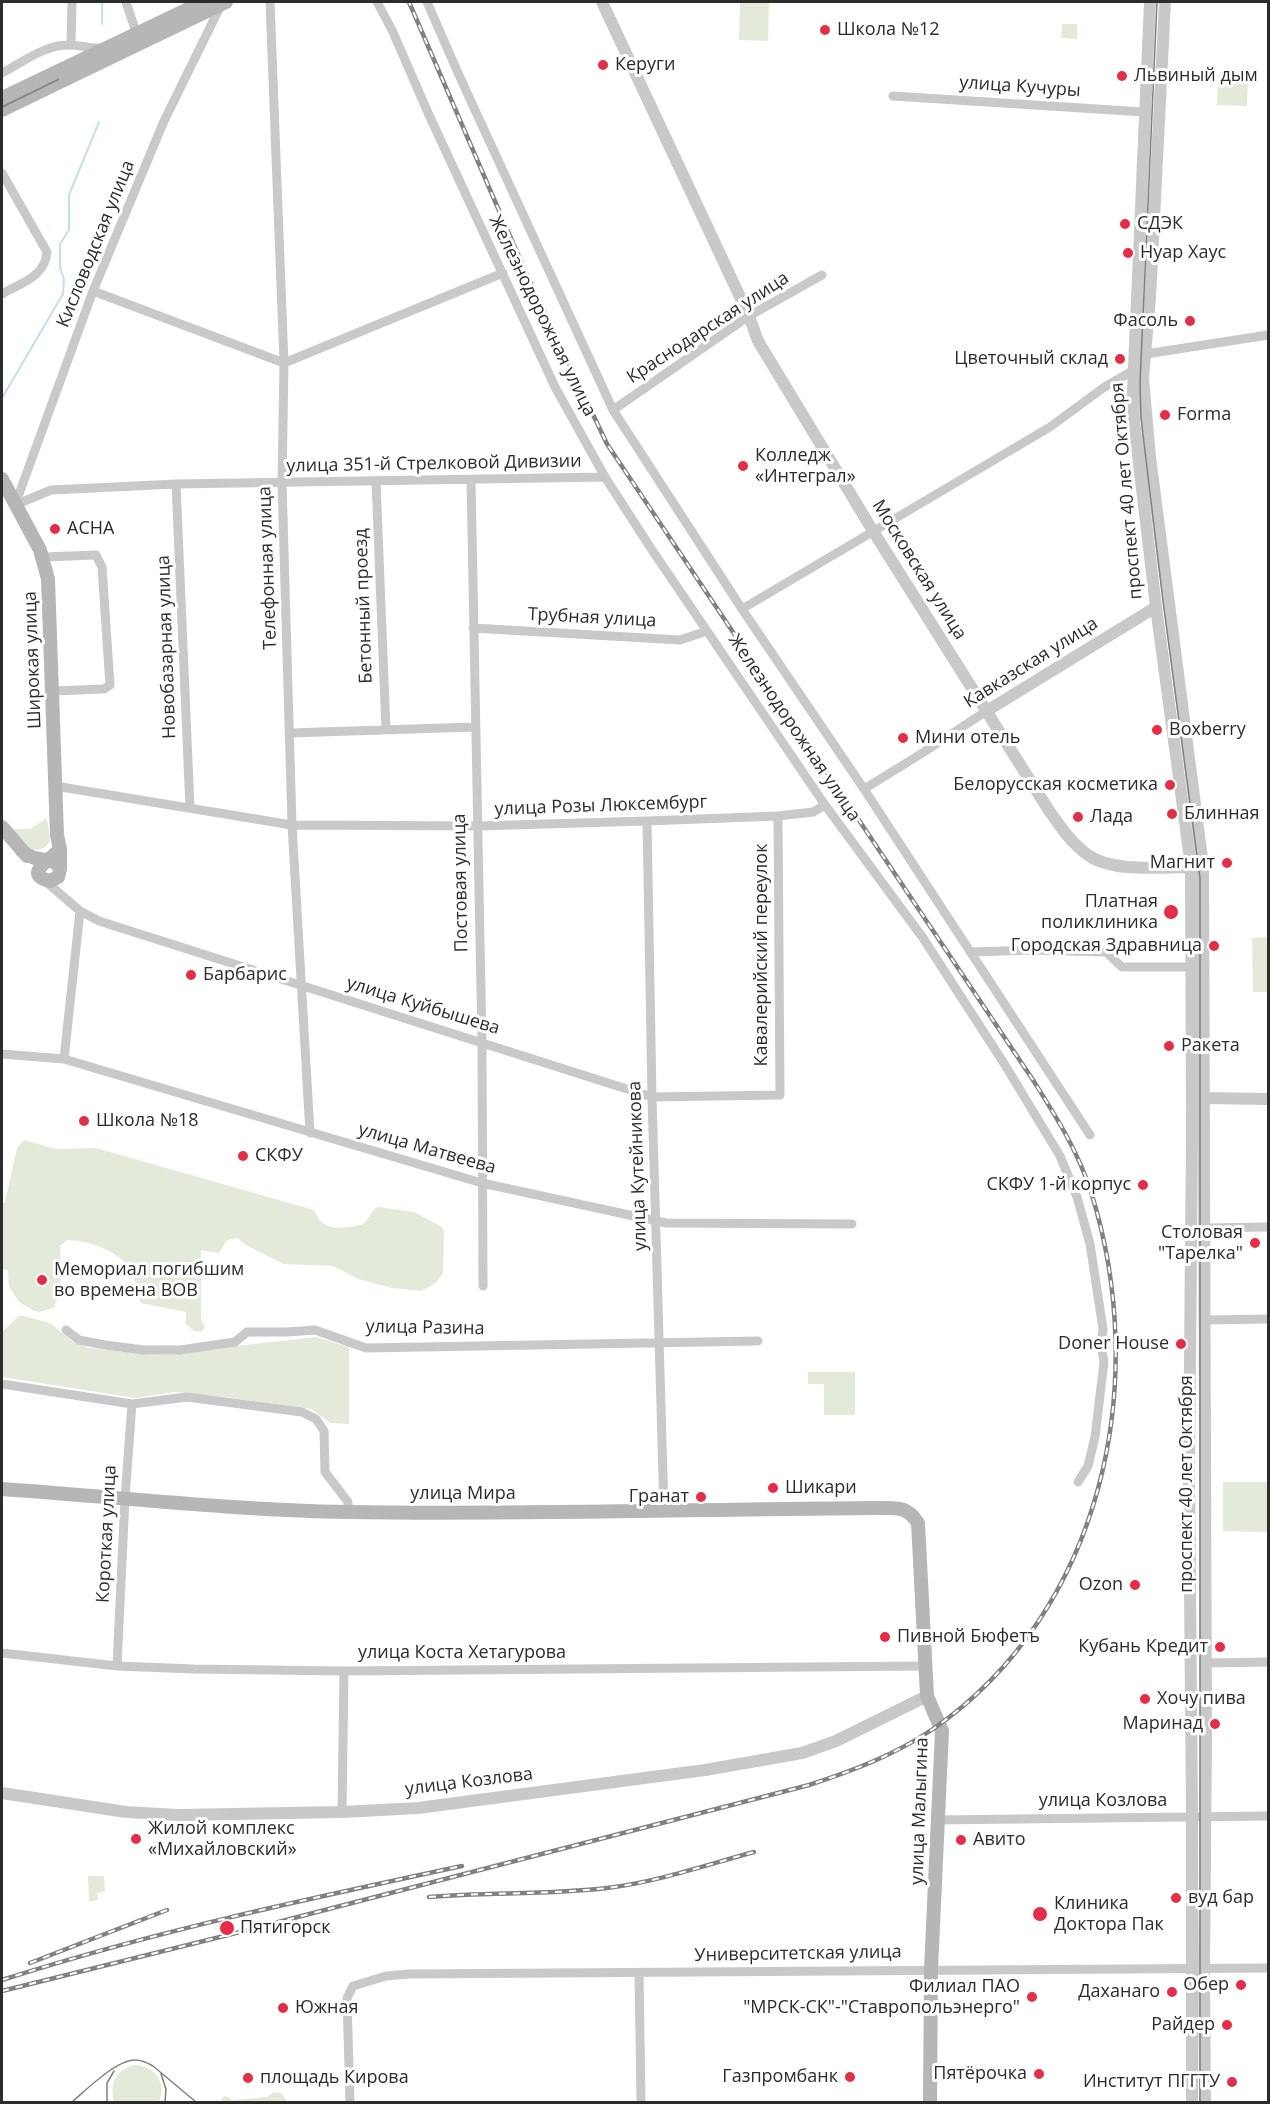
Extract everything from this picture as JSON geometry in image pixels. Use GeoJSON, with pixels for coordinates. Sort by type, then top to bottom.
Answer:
{"type":"FeatureCollection","features":[{"type":"Feature","properties":{"kind":"main road"},"geometry":{"type":"LineString","coordinates":[[2,111],[63,75],[203,2]]}},
{"type":"Feature","properties":{"kind":"main road"},"geometry":{"type":"LineString","coordinates":[[2,98],[63,75],[225,2]]}},
{"type":"Feature","properties":{"kind":"main road","name":"Широкая улица"},"geometry":{"type":"LineString","coordinates":[[2,479],[43,557],[48,579],[60,871]]}},
{"type":"Feature","properties":{"kind":"main road","name":"улица Куйбышева"},"geometry":{"type":"LineString","coordinates":[[2,827],[41,877]]}},
{"type":"Feature","properties":{"kind":"main road"},"geometry":{"type":"LineString","coordinates":[[60,849],[57,854],[40,866],[41,877],[50,881],[58,877],[60,871]]}},
{"type":"Feature","properties":{"kind":"main road","name":"улица Куйбышева"},"geometry":{"type":"LineString","coordinates":[[21,851],[32,857],[55,862],[60,871]]}},
{"type":"Feature","properties":{"kind":"main road","name":"улица Мира"},"geometry":{"type":"LineString","coordinates":[[2,1489],[255,1508],[348,1512],[900,1508],[912,1513],[918,1523]]}},
{"type":"Feature","properties":{"kind":"main road","name":"улица Малыгина"},"geometry":{"type":"LineString","coordinates":[[918,1523],[927,1696],[942,1731],[931,1969],[930,2103]]}},
{"type":"Feature","properties":{"kind":"street"},"geometry":{"type":"LineString","coordinates":[[71,45],[72,2]]}},
{"type":"Feature","properties":{"kind":"street"},"geometry":{"type":"LineString","coordinates":[[126,2],[136,32]]}},
{"type":"Feature","properties":{"kind":"street"},"geometry":{"type":"LineString","coordinates":[[2,73],[47,49],[58,46],[101,48],[197,2]]}},
{"type":"Feature","properties":{"kind":"street","name":"Кисловодская улица"},"geometry":{"type":"LineString","coordinates":[[15,505],[93,291],[164,121],[209,26],[225,2]]}},
{"type":"Feature","properties":{"kind":"street","name":"Телефонная улица"},"geometry":{"type":"LineString","coordinates":[[270,2],[284,363],[282,483],[292,825],[310,1133]]}},
{"type":"Feature","properties":{"kind":"street","name":"Железнодорожная улица"},"geometry":{"type":"LineString","coordinates":[[377,2],[392,30],[555,387],[605,477],[825,805],[923,938],[1060,1156],[1077,1197],[1090,1244],[1103,1329],[1101,1345],[1104,1362],[1095,1437],[1088,1466],[1077,1482]]}},
{"type":"Feature","properties":{"kind":"street","name":"Железнодорожная улица"},"geometry":{"type":"LineString","coordinates":[[427,2],[613,410],[1090,1135]]}},
{"type":"Feature","properties":{"kind":"street","name":"Московская улица"},"geometry":{"type":"LineString","coordinates":[[602,2],[749,316],[758,341],[985,712],[1068,838],[1090,857],[1117,866],[1197,867]]}},
{"type":"Feature","properties":{"kind":"street","name":"проспект 40 лет Октября"},"geometry":{"type":"LineString","coordinates":[[1150,2],[1134,370],[1134,421],[1156,607],[1197,867],[1192,967],[1189,1482],[1192,1818],[1205,2103]]}},
{"type":"Feature","properties":{"kind":"street","name":"проспект 40 лет Октября"},"geometry":{"type":"LineString","coordinates":[[1165,2],[1143,378],[1145,415],[1197,867],[1205,1098],[1206,1818],[1192,2103]]}},
{"type":"Feature","properties":{"kind":"street","name":"улица Кучуры"},"geometry":{"type":"LineString","coordinates":[[893,96],[1144,112]]}},
{"type":"Feature","properties":{"kind":"street"},"geometry":{"type":"LineString","coordinates":[[2,173],[46,252],[46,263],[36,276],[2,294]]}},
{"type":"Feature","properties":{"kind":"street"},"geometry":{"type":"LineString","coordinates":[[93,291],[284,363],[503,273]]}},
{"type":"Feature","properties":{"kind":"street","name":"Краснодарская улица"},"geometry":{"type":"LineString","coordinates":[[613,410],[749,316],[822,275]]}},
{"type":"Feature","properties":{"kind":"street"},"geometry":{"type":"LineString","coordinates":[[742,609],[1050,427],[1103,388],[1134,370],[1146,354],[1269,335]]}},
{"type":"Feature","properties":{"kind":"street","name":"улица 351-й Стрелковой Дивизии"},"geometry":{"type":"LineString","coordinates":[[15,505],[51,490],[176,484],[605,477]]}},
{"type":"Feature","properties":{"kind":"street","name":"Бетонный проезд"},"geometry":{"type":"LineString","coordinates":[[376,480],[386,730]]}},
{"type":"Feature","properties":{"kind":"street","name":"Постовая улица"},"geometry":{"type":"LineString","coordinates":[[471,480],[474,727],[482,1043],[483,1286]]}},
{"type":"Feature","properties":{"kind":"street","name":"Новобазарная улица"},"geometry":{"type":"LineString","coordinates":[[176,484],[190,808]]}},
{"type":"Feature","properties":{"kind":"street"},"geometry":{"type":"LineString","coordinates":[[43,557],[96,555],[102,567],[104,590],[110,685],[105,689],[53,691]]}},
{"type":"Feature","properties":{"kind":"street","name":"Кавказская улица"},"geometry":{"type":"LineString","coordinates":[[864,789],[1156,607]]}},
{"type":"Feature","properties":{"kind":"street","name":"Трубная улица"},"geometry":{"type":"LineString","coordinates":[[473,628],[680,640],[707,631]]}},
{"type":"Feature","properties":{"kind":"street"},"geometry":{"type":"LineString","coordinates":[[290,733],[474,727]]}},
{"type":"Feature","properties":{"kind":"street","name":"улица Розы Люксембург"},"geometry":{"type":"LineString","coordinates":[[55,786],[292,825],[477,826],[647,821],[778,816],[813,812],[825,805]]}},
{"type":"Feature","properties":{"kind":"street","name":"Кавалерийский переулок"},"geometry":{"type":"LineString","coordinates":[[778,816],[780,1095]]}},
{"type":"Feature","properties":{"kind":"street","name":"улица Кутейникова"},"geometry":{"type":"LineString","coordinates":[[647,821],[652,1097],[664,1510]]}},
{"type":"Feature","properties":{"kind":"street"},"geometry":{"type":"LineString","coordinates":[[60,871],[62,888],[67,899]]}},
{"type":"Feature","properties":{"kind":"street","name":"улица Куйбышева"},"geometry":{"type":"LineString","coordinates":[[41,877],[80,911],[117,928],[652,1097],[780,1095]]}},
{"type":"Feature","properties":{"kind":"street"},"geometry":{"type":"LineString","coordinates":[[64,1059],[80,911]]}},
{"type":"Feature","properties":{"kind":"street"},"geometry":{"type":"LineString","coordinates":[[971,952],[1034,950],[1106,952],[1122,967],[1192,967]]}},
{"type":"Feature","properties":{"kind":"street","name":"улица Матвеева"},"geometry":{"type":"LineString","coordinates":[[2,1054],[64,1059],[482,1183],[666,1223],[852,1224]]}},
{"type":"Feature","properties":{"kind":"street"},"geometry":{"type":"LineString","coordinates":[[1205,1098],[1269,1099]]}},
{"type":"Feature","properties":{"kind":"street"},"geometry":{"type":"LineString","coordinates":[[1204,1228],[1269,1227]]}},
{"type":"Feature","properties":{"kind":"street"},"geometry":{"type":"LineString","coordinates":[[1204,1320],[1269,1319]]}},
{"type":"Feature","properties":{"kind":"street","name":"улица Разина"},"geometry":{"type":"LineString","coordinates":[[66,1330],[79,1340],[144,1350],[180,1350],[235,1342],[247,1332],[315,1330],[366,1348],[758,1341]]}},
{"type":"Feature","properties":{"kind":"street"},"geometry":{"type":"LineString","coordinates":[[2,1384],[132,1404],[187,1397],[302,1412],[316,1419],[324,1431],[326,1472],[348,1502],[348,1512]]}},
{"type":"Feature","properties":{"kind":"street","name":"Короткая улица"},"geometry":{"type":"LineString","coordinates":[[117,1666],[132,1404]]}},
{"type":"Feature","properties":{"kind":"street","name":"улица Коста Хетагурова"},"geometry":{"type":"LineString","coordinates":[[2,1653],[117,1666],[344,1671],[924,1666]]}},
{"type":"Feature","properties":{"kind":"street"},"geometry":{"type":"LineString","coordinates":[[1205,1663],[1269,1662]]}},
{"type":"Feature","properties":{"kind":"street"},"geometry":{"type":"LineString","coordinates":[[342,1812],[344,1671]]}},
{"type":"Feature","properties":{"kind":"street","name":"улица Козлова"},"geometry":{"type":"LineString","coordinates":[[2,1792],[126,1812],[178,1815],[418,1808],[759,1762],[802,1753],[836,1741],[927,1696]]}},
{"type":"Feature","properties":{"kind":"street","name":"улица Козлова"},"geometry":{"type":"LineString","coordinates":[[937,1820],[1269,1816]]}},
{"type":"Feature","properties":{"kind":"street","name":"Университетская улица"},"geometry":{"type":"LineString","coordinates":[[350,2103],[347,2008],[349,1992],[353,1986],[361,1982],[386,1976],[931,1969],[1269,1968]]}},
{"type":"Feature","properties":{"kind":"street"},"geometry":{"type":"LineString","coordinates":[[639,1973],[641,2103]]}},
{"type":"Feature","properties":{"kind":"green space"},"geometry":{"type":"Polygon","coordinates":[[[740,2],[769,2],[768,41],[739,40],[740,2]]]}},
{"type":"Feature","properties":{"kind":"green space"},"geometry":{"type":"Polygon","coordinates":[[[1062,24],[1077,24],[1077,39],[1061,38],[1062,24]]]}},
{"type":"Feature","properties":{"kind":"green space"},"geometry":{"type":"Polygon","coordinates":[[[1218,75],[1248,76],[1247,106],[1217,105],[1218,75]]]}},
{"type":"Feature","properties":{"kind":"green space"},"geometry":{"type":"Polygon","coordinates":[[[47,818],[50,840],[42,849],[29,849],[12,829],[30,829],[47,818]]]}},
{"type":"Feature","properties":{"kind":"green space"},"geometry":{"type":"Polygon","coordinates":[[[1268,937],[1268,992],[1253,992],[1252,938],[1268,937]]]}},
{"type":"Feature","properties":{"kind":"green space"},"geometry":{"type":"Polygon","coordinates":[[[24,1140],[56,1149],[96,1148],[314,1210],[322,1222],[337,1228],[364,1224],[374,1209],[379,1207],[414,1212],[442,1227],[444,1232],[443,1273],[436,1283],[421,1291],[392,1288],[358,1279],[333,1266],[284,1264],[237,1238],[227,1240],[219,1253],[201,1250],[201,1318],[205,1328],[201,1332],[194,1331],[186,1324],[186,1312],[141,1303],[132,1272],[113,1253],[85,1242],[67,1240],[60,1246],[61,1278],[57,1301],[53,1308],[40,1312],[34,1311],[19,1302],[9,1287],[8,1270],[2,1269],[2,1204],[5,1202],[17,1148],[24,1140]]]}},
{"type":"Feature","properties":{"kind":"green space"},"geometry":{"type":"Polygon","coordinates":[[[20,1315],[50,1323],[73,1342],[89,1348],[155,1355],[316,1337],[349,1347],[349,1424],[330,1423],[311,1409],[226,1397],[175,1392],[135,1398],[2,1377],[2,1332],[20,1315]]]}},
{"type":"Feature","properties":{"kind":"green space"},"geometry":{"type":"Polygon","coordinates":[[[808,1372],[855,1372],[855,1415],[824,1415],[824,1384],[808,1384],[808,1372]]]}},
{"type":"Feature","properties":{"kind":"green space"},"geometry":{"type":"Polygon","coordinates":[[[1223,1482],[1268,1482],[1268,1532],[1223,1531],[1223,1482]]]}},
{"type":"Feature","properties":{"kind":"green space"},"geometry":{"type":"Polygon","coordinates":[[[88,1876],[104,1876],[105,1891],[97,1893],[98,1900],[89,1902],[88,1876]]]}},
{"type":"Feature","properties":{"kind":"green space"},"geometry":{"type":"Polygon","coordinates":[[[134,2065],[148,2068],[157,2076],[161,2088],[159,2102],[114,2101],[112,2088],[115,2078],[123,2070],[134,2065]]]}},
{"type":"Feature","properties":{"kind":"green space"},"geometry":{"type":"Polygon","coordinates":[[[274,2092],[282,2093],[287,2102],[220,2102],[224,2096],[232,2100],[267,2097],[274,2092]]]}},
{"type":"Feature","properties":{"kind":"waterway"},"geometry":{"type":"LineString","coordinates":[[102,2],[102,24]]}},
{"type":"Feature","properties":{"kind":"waterway"},"geometry":{"type":"LineString","coordinates":[[2,398],[63,294],[64,279],[60,268],[60,244],[69,230],[69,195],[99,122]]}},
{"type":"Feature","properties":{"kind":"tram line"},"geometry":{"type":"LineString","coordinates":[[2,107],[217,2]]}},
{"type":"Feature","properties":{"kind":"tram line"},"geometry":{"type":"LineString","coordinates":[[1157,2],[1140,383],[1141,418],[1200,878],[1200,2102]]}},
{"type":"Feature","properties":{"kind":"tram line"},"geometry":{"type":"LineString","coordinates":[[72,2102],[110,2070],[127,2061],[135,2060],[153,2066],[196,2102]]}},
{"type":"Feature","properties":{"kind":"tram line"},"geometry":{"type":"LineString","coordinates":[[107,2102],[107,2083],[114,2071]]}},
{"type":"Feature","properties":{"kind":"tram line"},"geometry":{"type":"LineString","coordinates":[[161,2074],[166,2089],[165,2102]]}},
{"type":"Feature","properties":{"kind":"railway"},"geometry":{"type":"LineString","coordinates":[[2,1991],[809,1785],[888,1754],[933,1729],[991,1680],[1038,1622],[1074,1558],[1098,1488],[1112,1415],[1116,1340],[1108,1265],[1091,1192],[1080,1162],[1033,1080],[607,444],[526,273],[409,2]]}},
{"type":"Feature","properties":{"kind":"railway"},"geometry":{"type":"LineString","coordinates":[[429,1897],[607,1888],[663,1877],[754,1852]]}},
{"type":"Feature","properties":{"kind":"railway"},"geometry":{"type":"LineString","coordinates":[[2,1980],[173,1932],[462,1866]]}},
{"type":"Feature","properties":{"kind":"railway"},"geometry":{"type":"LineString","coordinates":[[30,1963],[167,1910]]}},
{"type":"Feature","properties":{"kind":"place","name":"Школа №12"},"geometry":{"type":"Point","coordinates":[825,30]}},
{"type":"Feature","properties":{"kind":"place","name":"Керуги"},"geometry":{"type":"Point","coordinates":[603,65]}},
{"type":"Feature","properties":{"kind":"place","name":"Львиный дым"},"geometry":{"type":"Point","coordinates":[1122,76]}},
{"type":"Feature","properties":{"kind":"place","name":"СДЭК"},"geometry":{"type":"Point","coordinates":[1125,224]}},
{"type":"Feature","properties":{"kind":"place","name":"Нуар Хаус"},"geometry":{"type":"Point","coordinates":[1128,253]}},
{"type":"Feature","properties":{"kind":"place","name":"Фасоль"},"geometry":{"type":"Point","coordinates":[1190,321]}},
{"type":"Feature","properties":{"kind":"place","name":"Цветочный склад"},"geometry":{"type":"Point","coordinates":[1120,359]}},
{"type":"Feature","properties":{"kind":"place","name":"Forma"},"geometry":{"type":"Point","coordinates":[1165,415]}},
{"type":"Feature","properties":{"kind":"place","name":"Колледж «Интеграл»"},"geometry":{"type":"Point","coordinates":[743,466]}},
{"type":"Feature","properties":{"kind":"place","name":"АСНА"},"geometry":{"type":"Point","coordinates":[55,529]}},
{"type":"Feature","properties":{"kind":"place","name":"Boxberry"},"geometry":{"type":"Point","coordinates":[1157,730]}},
{"type":"Feature","properties":{"kind":"place","name":"Мини отель"},"geometry":{"type":"Point","coordinates":[903,738]}},
{"type":"Feature","properties":{"kind":"place","name":"Белорусская косметика"},"geometry":{"type":"Point","coordinates":[1170,785]}},
{"type":"Feature","properties":{"kind":"place","name":"Блинная"},"geometry":{"type":"Point","coordinates":[1172,814]}},
{"type":"Feature","properties":{"kind":"place","name":"Лада"},"geometry":{"type":"Point","coordinates":[1078,817]}},
{"type":"Feature","properties":{"kind":"place","name":"Магнит"},"geometry":{"type":"Point","coordinates":[1227,863]}},
{"type":"Feature","properties":{"kind":"place","name":"Платная поликлиника"},"geometry":{"type":"Point","coordinates":[1171,912]}},
{"type":"Feature","properties":{"kind":"place","name":"Городская Здравница"},"geometry":{"type":"Point","coordinates":[1214,946]}},
{"type":"Feature","properties":{"kind":"place","name":"Барбарис"},"geometry":{"type":"Point","coordinates":[191,975]}},
{"type":"Feature","properties":{"kind":"place","name":"Ракета"},"geometry":{"type":"Point","coordinates":[1169,1046]}},
{"type":"Feature","properties":{"kind":"place","name":"Школа №18"},"geometry":{"type":"Point","coordinates":[84,1121]}},
{"type":"Feature","properties":{"kind":"place","name":"СКФУ"},"geometry":{"type":"Point","coordinates":[243,1156]}},
{"type":"Feature","properties":{"kind":"place","name":"СКФУ 1-й корпус"},"geometry":{"type":"Point","coordinates":[1143,1185]}},
{"type":"Feature","properties":{"kind":"place","name":"Столовая \"Тарелка\""},"geometry":{"type":"Point","coordinates":[1255,1243]}},
{"type":"Feature","properties":{"kind":"place","name":"Мемориал погибшим во времена ВОВ"},"geometry":{"type":"Point","coordinates":[42,1280]}},
{"type":"Feature","properties":{"kind":"place","name":"Doner House"},"geometry":{"type":"Point","coordinates":[1181,1344]}},
{"type":"Feature","properties":{"kind":"place","name":"Шикари"},"geometry":{"type":"Point","coordinates":[773,1488]}},
{"type":"Feature","properties":{"kind":"place","name":"Гранат"},"geometry":{"type":"Point","coordinates":[701,1497]}},
{"type":"Feature","properties":{"kind":"place","name":"Ozon"},"geometry":{"type":"Point","coordinates":[1135,1585]}},
{"type":"Feature","properties":{"kind":"place","name":"Пивной Бюфетъ"},"geometry":{"type":"Point","coordinates":[885,1637]}},
{"type":"Feature","properties":{"kind":"place","name":"Кубань Кредит"},"geometry":{"type":"Point","coordinates":[1220,1647]}},
{"type":"Feature","properties":{"kind":"place","name":"Хочу пива"},"geometry":{"type":"Point","coordinates":[1145,1699]}},
{"type":"Feature","properties":{"kind":"place","name":"Маринад"},"geometry":{"type":"Point","coordinates":[1215,1724]}},
{"type":"Feature","properties":{"kind":"place","name":"Жилой комплекс «Михайловский»"},"geometry":{"type":"Point","coordinates":[136,1839]}},
{"type":"Feature","properties":{"kind":"place","name":"Авито"},"geometry":{"type":"Point","coordinates":[961,1840]}},
{"type":"Feature","properties":{"kind":"place","name":"вуд бар"},"geometry":{"type":"Point","coordinates":[1176,1898]}},
{"type":"Feature","properties":{"kind":"place","name":"Клиника Доктора Пак"},"geometry":{"type":"Point","coordinates":[1040,1914]}},
{"type":"Feature","properties":{"kind":"place","name":"Пятигорск"},"geometry":{"type":"Point","coordinates":[227,1928]}},
{"type":"Feature","properties":{"kind":"place","name":"Обер"},"geometry":{"type":"Point","coordinates":[1241,1985]}},
{"type":"Feature","properties":{"kind":"place","name":"Даханаго"},"geometry":{"type":"Point","coordinates":[1172,1992]}},
{"type":"Feature","properties":{"kind":"place","name":"Филиал ПАО \"МРСК-СК\"-\"Ставропольэнерго\""},"geometry":{"type":"Point","coordinates":[1032,1997]}},
{"type":"Feature","properties":{"kind":"place","name":"Южная"},"geometry":{"type":"Point","coordinates":[283,2008]}},
{"type":"Feature","properties":{"kind":"place","name":"Райдер"},"geometry":{"type":"Point","coordinates":[1227,2025]}},
{"type":"Feature","properties":{"kind":"place","name":"Пятёрочка"},"geometry":{"type":"Point","coordinates":[1039,2074]}},
{"type":"Feature","properties":{"kind":"place","name":"Газпромбанк"},"geometry":{"type":"Point","coordinates":[850,2077]}},
{"type":"Feature","properties":{"kind":"place","name":"площадь Кирова"},"geometry":{"type":"Point","coordinates":[248,2078]}},
{"type":"Feature","properties":{"kind":"place","name":"Институт ПГГТУ"},"geometry":{"type":"Point","coordinates":[1232,2082]}}]}
